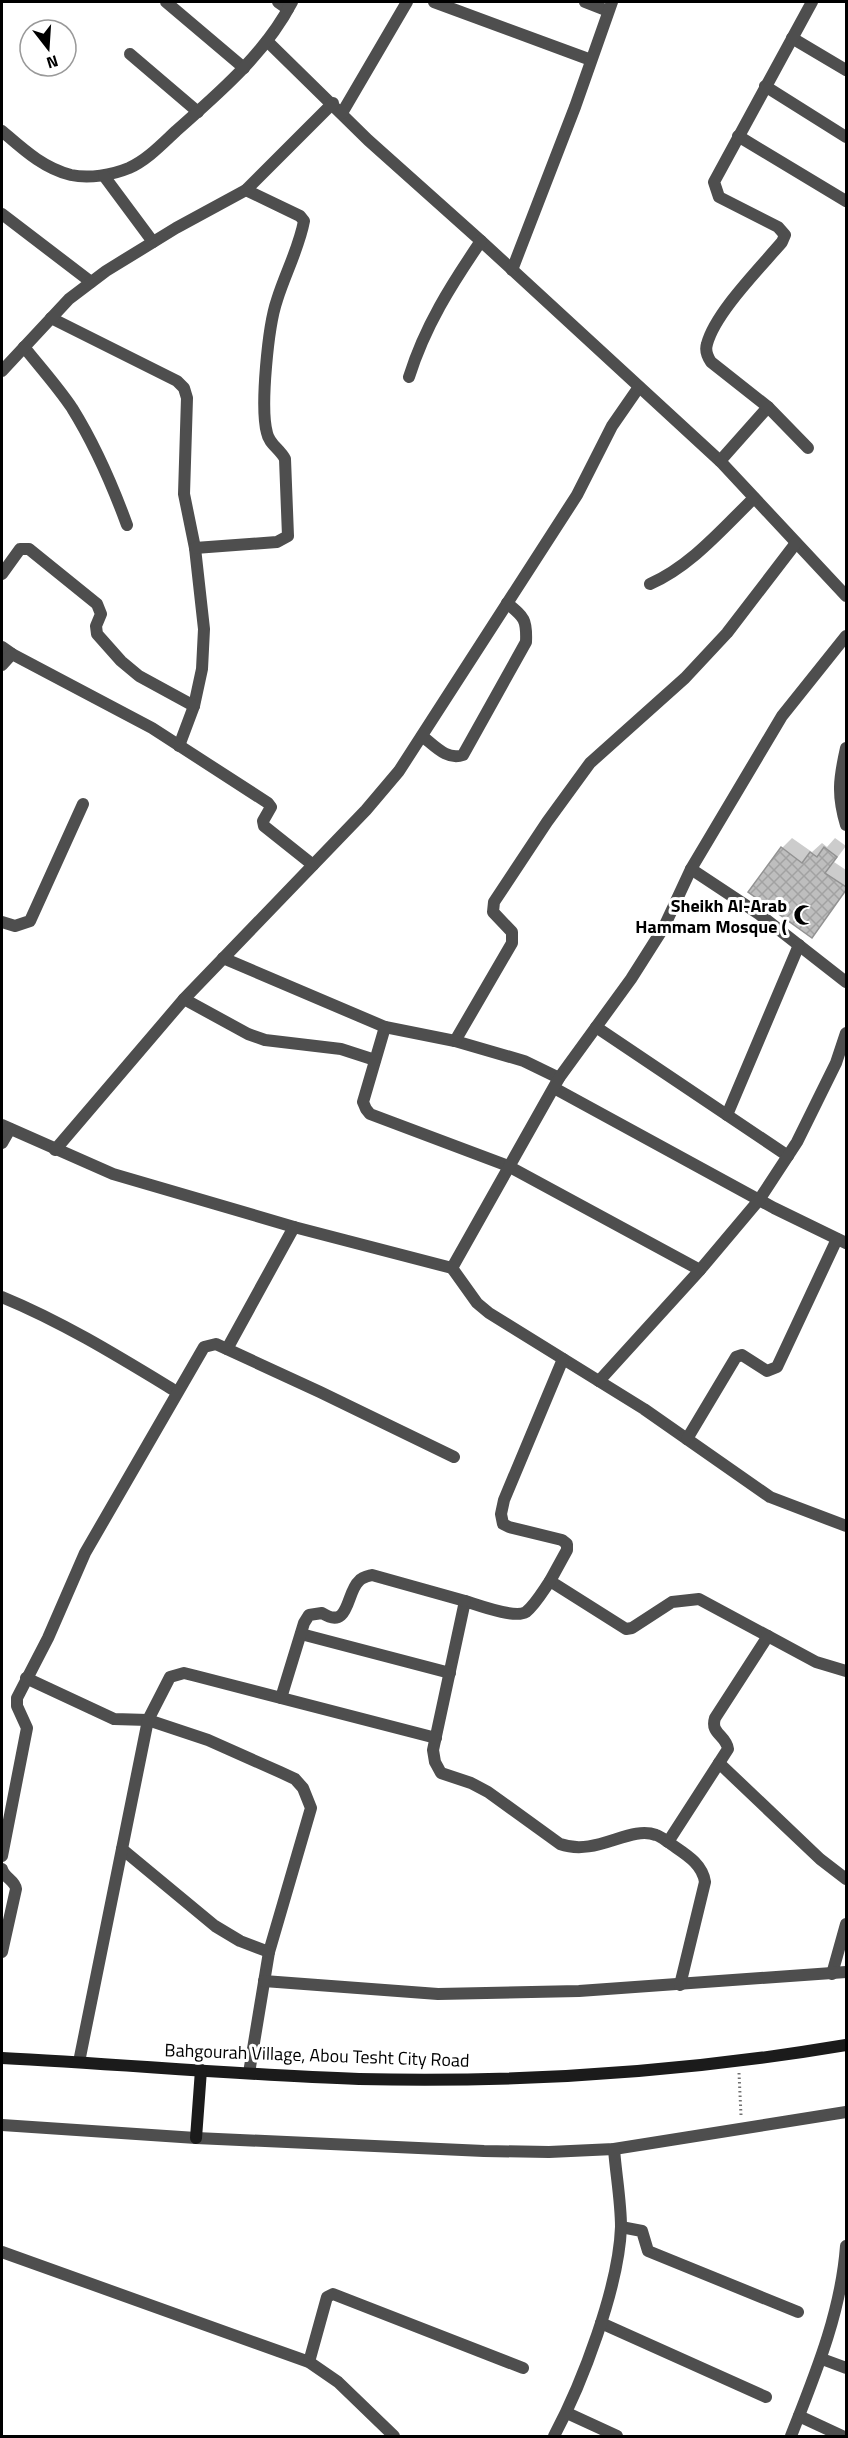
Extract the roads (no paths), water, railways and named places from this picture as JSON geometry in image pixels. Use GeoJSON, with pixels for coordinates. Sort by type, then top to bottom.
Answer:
{"type":"FeatureCollection","features":[{"type":"Feature","properties":{"kind":"street"},"geometry":{"type":"LineString","coordinates":[[166,2],[244,68]]}},
{"type":"Feature","properties":{"kind":"street"},"geometry":{"type":"LineString","coordinates":[[342,113],[407,2]]}},
{"type":"Feature","properties":{"kind":"street"},"geometry":{"type":"LineString","coordinates":[[434,2],[591,60]]}},
{"type":"Feature","properties":{"kind":"street"},"geometry":{"type":"LineString","coordinates":[[513,270],[610,6],[585,2]]}},
{"type":"Feature","properties":{"kind":"street"},"geometry":{"type":"LineString","coordinates":[[808,448],[768,407],[711,362],[706,351],[707,344],[722,316],[782,243],[785,235],[778,227],[719,197],[714,182],[812,2]]}},
{"type":"Feature","properties":{"kind":"street"},"geometry":{"type":"LineString","coordinates":[[2,131],[42,164],[72,176],[104,176],[130,168],[153,152],[244,68],[267,41],[286,4]]}},
{"type":"Feature","properties":{"kind":"street"},"geometry":{"type":"LineString","coordinates":[[792,38],[846,70]]}},
{"type":"Feature","properties":{"kind":"street"},"geometry":{"type":"LineString","coordinates":[[267,41],[368,140],[720,461],[846,596]]}},
{"type":"Feature","properties":{"kind":"street"},"geometry":{"type":"LineString","coordinates":[[130,54],[198,112]]}},
{"type":"Feature","properties":{"kind":"street"},"geometry":{"type":"LineString","coordinates":[[765,86],[846,136]]}},
{"type":"Feature","properties":{"kind":"street"},"geometry":{"type":"LineString","coordinates":[[2,372],[69,299],[153,242],[246,190],[333,104]]}},
{"type":"Feature","properties":{"kind":"street"},"geometry":{"type":"LineString","coordinates":[[738,136],[846,201]]}},
{"type":"Feature","properties":{"kind":"street"},"geometry":{"type":"LineString","coordinates":[[104,176],[153,242]]}},
{"type":"Feature","properties":{"kind":"street"},"geometry":{"type":"LineString","coordinates":[[195,548],[277,542],[288,536],[285,459],[280,449],[270,441],[265,423],[267,356],[275,304],[304,221],[300,216],[246,190]]}},
{"type":"Feature","properties":{"kind":"street"},"geometry":{"type":"LineString","coordinates":[[2,214],[91,282]]}},
{"type":"Feature","properties":{"kind":"street"},"geometry":{"type":"LineString","coordinates":[[409,377],[417,349],[432,316],[481,241]]}},
{"type":"Feature","properties":{"kind":"street"},"geometry":{"type":"LineString","coordinates":[[51,318],[177,381],[184,388],[187,398],[184,494],[195,548],[204,629],[202,669],[194,706],[179,746]]}},
{"type":"Feature","properties":{"kind":"street"},"geometry":{"type":"LineString","coordinates":[[24,347],[71,406],[88,435],[110,479],[127,525]]}},
{"type":"Feature","properties":{"kind":"street"},"geometry":{"type":"LineString","coordinates":[[55,1150],[184,999],[366,810],[399,771],[577,495],[612,426],[639,387]]}},
{"type":"Feature","properties":{"kind":"street"},"geometry":{"type":"LineString","coordinates":[[720,461],[768,407]]}},
{"type":"Feature","properties":{"kind":"street"},"geometry":{"type":"LineString","coordinates":[[650,584],[670,575],[686,563],[754,498]]}},
{"type":"Feature","properties":{"kind":"street"},"geometry":{"type":"LineString","coordinates":[[455,1041],[512,943],[512,932],[493,912],[494,902],[547,822],[590,763],[685,678],[727,633],[796,543]]}},
{"type":"Feature","properties":{"kind":"street"},"geometry":{"type":"LineString","coordinates":[[2,574],[20,549],[29,549],[98,604],[101,614],[96,626],[97,634],[121,661],[139,676],[194,706]]}},
{"type":"Feature","properties":{"kind":"street"},"geometry":{"type":"LineString","coordinates":[[422,736],[447,755],[457,757],[464,754],[526,642],[527,627],[523,616],[507,603]]}},
{"type":"Feature","properties":{"kind":"street"},"geometry":{"type":"LineString","coordinates":[[452,1268],[557,1083],[664,927],[691,869],[782,716],[846,637]]}},
{"type":"Feature","properties":{"kind":"street"},"geometry":{"type":"LineString","coordinates":[[2,665],[7,650],[152,728],[270,805],[263,821],[264,826],[313,865]]}},
{"type":"Feature","properties":{"kind":"street"},"geometry":{"type":"LineString","coordinates":[[846,748],[838,786],[839,801],[846,825]]}},
{"type":"Feature","properties":{"kind":"street"},"geometry":{"type":"LineString","coordinates":[[2,922],[15,926],[30,921],[82,804]]}},
{"type":"Feature","properties":{"kind":"street"},"geometry":{"type":"LineString","coordinates":[[691,869],[759,914],[846,982]]}},
{"type":"Feature","properties":{"kind":"street"},"geometry":{"type":"LineString","coordinates":[[727,1115],[799,945]]}},
{"type":"Feature","properties":{"kind":"street"},"geometry":{"type":"LineString","coordinates":[[224,958],[385,1027],[455,1041],[524,1061],[557,1083],[759,1200],[842,1241],[777,1366],[767,1371],[742,1355],[736,1357],[687,1438]]}},
{"type":"Feature","properties":{"kind":"street"},"geometry":{"type":"LineString","coordinates":[[184,999],[248,1034],[265,1040],[341,1049],[375,1060]]}},
{"type":"Feature","properties":{"kind":"street"},"geometry":{"type":"LineString","coordinates":[[596,1026],[788,1156]]}},
{"type":"Feature","properties":{"kind":"street"},"geometry":{"type":"LineString","coordinates":[[385,1027],[363,1102],[370,1114],[508,1166],[700,1270]]}},
{"type":"Feature","properties":{"kind":"street"},"geometry":{"type":"LineString","coordinates":[[599,1381],[700,1270],[759,1200],[797,1142],[836,1063],[846,1033]]}},
{"type":"Feature","properties":{"kind":"street"},"geometry":{"type":"LineString","coordinates":[[2,1143],[6,1127],[113,1174],[294,1227],[452,1268],[477,1303],[687,1438],[770,1497],[846,1526]]}},
{"type":"Feature","properties":{"kind":"street"},"geometry":{"type":"LineString","coordinates":[[227,1349],[294,1227]]}},
{"type":"Feature","properties":{"kind":"street"},"geometry":{"type":"LineString","coordinates":[[2,1298],[110,1352],[177,1392]]}},
{"type":"Feature","properties":{"kind":"street"},"geometry":{"type":"LineString","coordinates":[[2,1856],[5,1811],[27,1728],[17,1706],[17,1698],[48,1638],[85,1553],[204,1347],[216,1344],[454,1457]]}},
{"type":"Feature","properties":{"kind":"street"},"geometry":{"type":"LineString","coordinates":[[280,1698],[309,1615],[322,1613],[328,1617],[338,1617],[344,1614],[357,1582],[372,1575],[509,1613],[520,1614],[529,1608],[550,1581],[567,1550],[567,1544],[562,1540],[509,1527],[503,1524],[501,1514],[504,1500],[563,1359]]}},
{"type":"Feature","properties":{"kind":"street"},"geometry":{"type":"LineString","coordinates":[[550,1581],[626,1629],[632,1628],[672,1602],[699,1599],[816,1662],[846,1671]]}},
{"type":"Feature","properties":{"kind":"street"},"geometry":{"type":"LineString","coordinates":[[465,1601],[433,1750],[435,1762],[441,1773],[471,1782],[560,1844],[570,1848],[587,1849],[638,1834],[650,1834],[668,1842],[699,1865],[705,1882],[680,1985]]}},
{"type":"Feature","properties":{"kind":"street"},"geometry":{"type":"LineString","coordinates":[[301,1634],[450,1673]]}},
{"type":"Feature","properties":{"kind":"street"},"geometry":{"type":"LineString","coordinates":[[668,1842],[728,1749],[726,1741],[717,1734],[714,1727],[715,1719],[768,1636]]}},
{"type":"Feature","properties":{"kind":"street"},"geometry":{"type":"LineString","coordinates":[[79,2062],[148,1720],[166,1683],[174,1674],[196,1676],[436,1738]]}},
{"type":"Feature","properties":{"kind":"street"},"geometry":{"type":"LineString","coordinates":[[26,1678],[114,1719],[148,1720],[208,1740],[295,1779],[303,1788],[311,1808],[269,1952],[249,2073]]}},
{"type":"Feature","properties":{"kind":"street"},"geometry":{"type":"LineString","coordinates":[[719,1762],[820,1859],[846,1879]]}},
{"type":"Feature","properties":{"kind":"street"},"geometry":{"type":"LineString","coordinates":[[122,1850],[215,1926],[240,1941],[269,1952]]}},
{"type":"Feature","properties":{"kind":"street"},"geometry":{"type":"LineString","coordinates":[[2,1869],[3,1874],[14,1883],[16,1889],[2,1952]]}},
{"type":"Feature","properties":{"kind":"street"},"geometry":{"type":"LineString","coordinates":[[832,1974],[846,1924]]}},
{"type":"Feature","properties":{"kind":"street"},"geometry":{"type":"LineString","coordinates":[[264,1981],[438,1994],[579,1991],[846,1972]]}},
{"type":"Feature","properties":{"kind":"street","name":"Bahgourah Village, Abou Tesht City Road"},"geometry":{"type":"LineString","coordinates":[[2,2058],[359,2079],[469,2079],[579,2075],[738,2061],[846,2045]]}},
{"type":"Feature","properties":{"kind":"street"},"geometry":{"type":"LineString","coordinates":[[196,2138],[201,2070]]}},
{"type":"Feature","properties":{"kind":"street"},"geometry":{"type":"LineString","coordinates":[[2,2125],[196,2138],[549,2152],[614,2150],[846,2112]]}},
{"type":"Feature","properties":{"kind":"street"},"geometry":{"type":"LineString","coordinates":[[554,2436],[567,2413],[601,2323],[618,2255],[621,2227],[614,2150]]}},
{"type":"Feature","properties":{"kind":"street"},"geometry":{"type":"LineString","coordinates":[[621,2227],[642,2231],[648,2251],[798,2312]]}},
{"type":"Feature","properties":{"kind":"street"},"geometry":{"type":"LineString","coordinates":[[791,2436],[841,2306],[846,2246]]}},
{"type":"Feature","properties":{"kind":"street"},"geometry":{"type":"LineString","coordinates":[[2,2252],[309,2362],[338,2382],[394,2436]]}},
{"type":"Feature","properties":{"kind":"street"},"geometry":{"type":"LineString","coordinates":[[309,2362],[327,2297],[333,2294],[522,2368]]}},
{"type":"Feature","properties":{"kind":"street"},"geometry":{"type":"LineString","coordinates":[[601,2323],[766,2397]]}},
{"type":"Feature","properties":{"kind":"street"},"geometry":{"type":"LineString","coordinates":[[822,2359],[846,2368]]}},
{"type":"Feature","properties":{"kind":"street"},"geometry":{"type":"LineString","coordinates":[[567,2413],[617,2436]]}},
{"type":"Feature","properties":{"kind":"street"},"geometry":{"type":"LineString","coordinates":[[799,2416],[842,2436]]}},
{"type":"Feature","properties":{"kind":"place","name":"Sheikh Al-Arab Hammam Mosque ("},"geometry":{"type":"Point","coordinates":[804,915]}}]}
